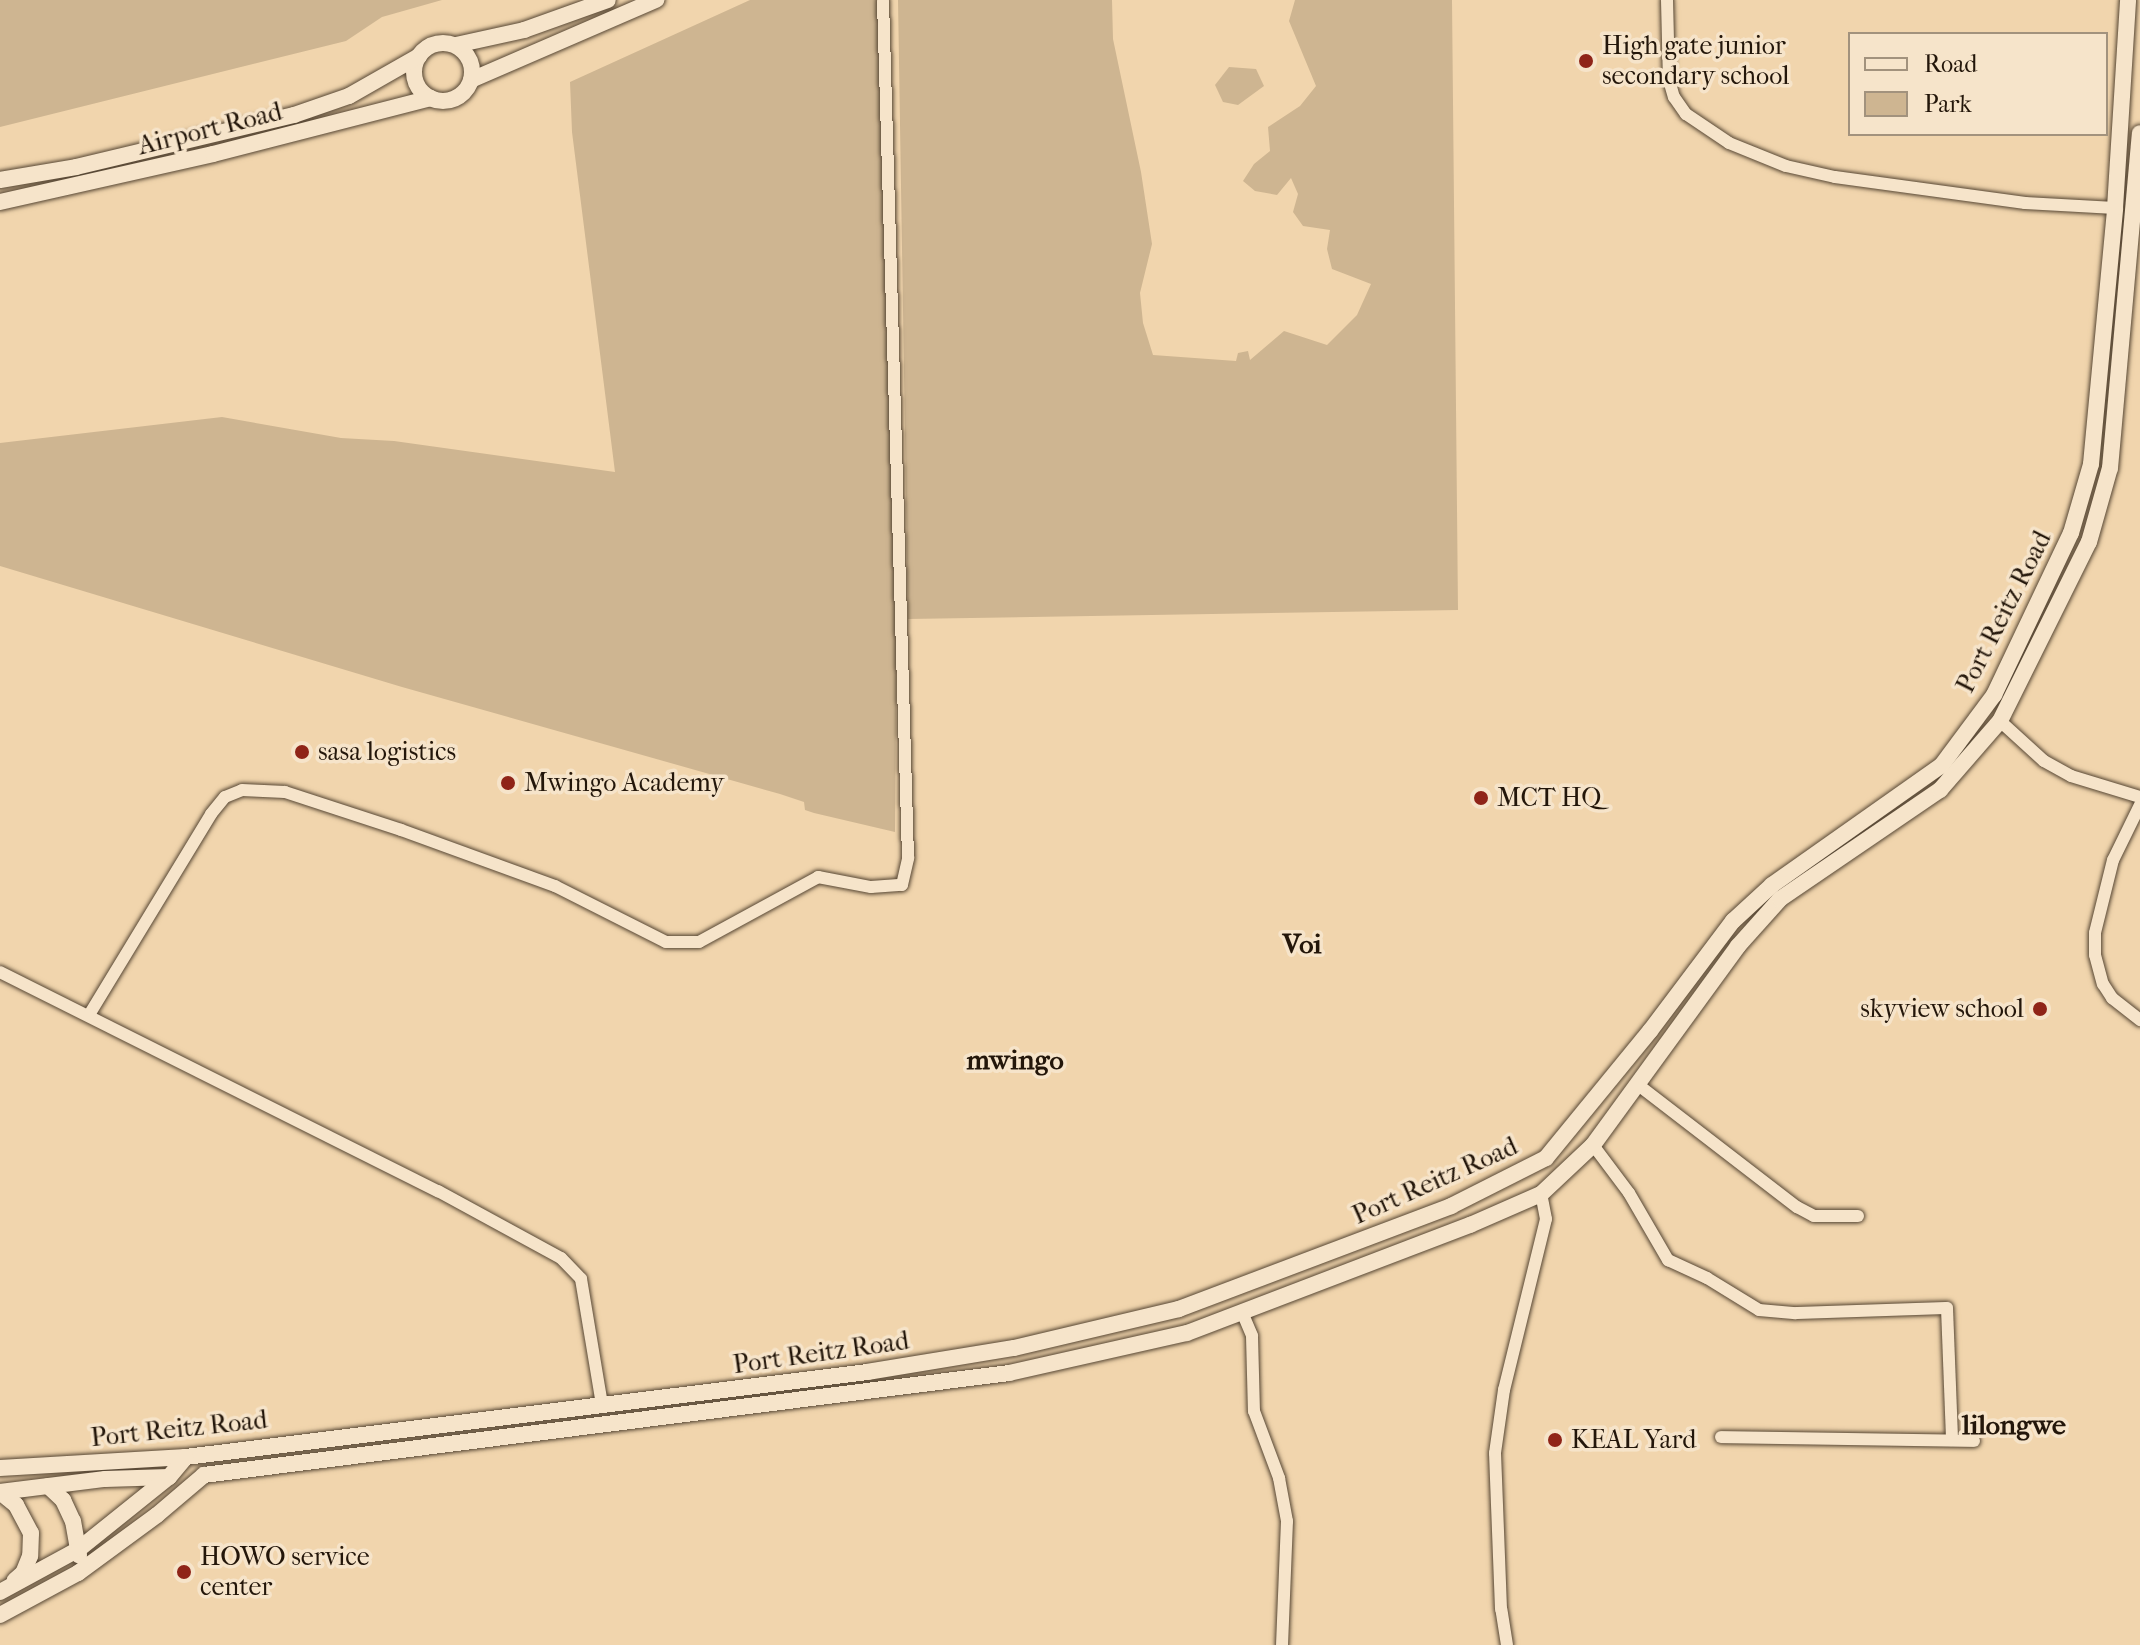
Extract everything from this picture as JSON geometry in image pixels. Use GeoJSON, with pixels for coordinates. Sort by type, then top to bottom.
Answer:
{"type":"FeatureCollection","features":[{"type":"Feature","properties":{"kind":"main road"},"geometry":{"type":"LineString","coordinates":[[608,0],[585,4],[524,30],[456,45],[431,45],[419,56],[415,80],[431,98],[455,98],[471,80],[656,0]]}},
{"type":"Feature","properties":{"kind":"main road","name":"Port Reitz Road"},"geometry":{"type":"LineString","coordinates":[[0,1468],[186,1457],[867,1372],[1014,1348],[1179,1309],[1451,1206],[1546,1158],[1650,1031],[1733,921],[1772,885],[1941,766],[1994,695],[2071,533],[2091,464],[2115,208],[2128,0]]}},
{"type":"Feature","properties":{"kind":"main road"},"geometry":{"type":"LineString","coordinates":[[456,45],[468,56],[471,80]]}},
{"type":"Feature","properties":{"kind":"main road","name":"Airport Road"},"geometry":{"type":"LineString","coordinates":[[0,180],[76,167],[294,115],[349,96],[419,56]]}},
{"type":"Feature","properties":{"kind":"main road","name":"Airport Road"},"geometry":{"type":"LineString","coordinates":[[0,202],[213,154],[431,98]]}},
{"type":"Feature","properties":{"kind":"main road"},"geometry":{"type":"LineString","coordinates":[[0,1615],[78,1573],[204,1475],[1009,1373],[1187,1333],[1470,1225],[1541,1194],[1593,1145],[1738,946],[1780,899],[1940,790],[2000,721],[2089,542],[2110,468],[2140,133]]}},
{"type":"Feature","properties":{"kind":"main road"},"geometry":{"type":"LineString","coordinates":[[0,1592],[79,1549],[169,1477],[186,1457]]}},
{"type":"Feature","properties":{"kind":"main road","name":"Port Reitz Road"},"geometry":{"type":"LineString","coordinates":[[0,1492],[105,1479],[169,1477]]}},
{"type":"Feature","properties":{"kind":"main road"},"geometry":{"type":"LineString","coordinates":[[48,1486],[68,1511],[79,1549],[78,1573]]}},
{"type":"Feature","properties":{"kind":"main road"},"geometry":{"type":"LineString","coordinates":[[0,1492],[16,1505],[27,1524],[32,1546],[23,1573],[0,1592]]}},
{"type":"Feature","properties":{"kind":"street"},"geometry":{"type":"LineString","coordinates":[[89,1015],[211,814],[225,797],[242,790],[285,792],[401,830],[555,886],[666,942],[699,942],[818,877],[871,887],[902,885],[908,858],[883,0]]}},
{"type":"Feature","properties":{"kind":"street"},"geometry":{"type":"LineString","coordinates":[[1667,0],[1669,80],[1674,97],[1686,114],[1729,143],[1786,166],[1835,177],[2025,203],[2115,208]]}},
{"type":"Feature","properties":{"kind":"street"},"geometry":{"type":"LineString","coordinates":[[2000,721],[2012,735],[2057,768],[2140,797]]}},
{"type":"Feature","properties":{"kind":"street"},"geometry":{"type":"LineString","coordinates":[[2140,805],[2113,860],[2095,933],[2095,955],[2103,984],[2112,998],[2140,1020]]}},
{"type":"Feature","properties":{"kind":"street"},"geometry":{"type":"LineString","coordinates":[[0,972],[426,1185],[561,1258],[581,1279],[602,1405]]}},
{"type":"Feature","properties":{"kind":"street"},"geometry":{"type":"LineString","coordinates":[[1637,1084],[1762,1177],[1797,1207],[1814,1216],[1858,1216]]}},
{"type":"Feature","properties":{"kind":"street"},"geometry":{"type":"LineString","coordinates":[[1593,1145],[1629,1193],[1668,1260],[1707,1278],[1759,1310],[1796,1313],[1947,1308],[1952,1440]]}},
{"type":"Feature","properties":{"kind":"street"},"geometry":{"type":"LineString","coordinates":[[1507,1645],[1501,1609],[1495,1453],[1504,1390],[1546,1219],[1541,1194]]}},
{"type":"Feature","properties":{"kind":"street"},"geometry":{"type":"LineString","coordinates":[[1242,1312],[1252,1336],[1254,1411],[1279,1478],[1287,1521],[1282,1645]]}},
{"type":"Feature","properties":{"kind":"street"},"geometry":{"type":"LineString","coordinates":[[1721,1437],[1974,1441]]}},
{"type":"Feature","properties":{"kind":"street","name":"Port Reitz Road"},"geometry":{"type":"LineString","coordinates":[[169,1477],[204,1475]]}},
{"type":"Feature","properties":{"kind":"green space"},"geometry":{"type":"Polygon","coordinates":[[[0,0],[442,0],[382,17],[346,41],[0,127],[0,0]]]}},
{"type":"Feature","properties":{"kind":"green space"},"geometry":{"type":"Polygon","coordinates":[[[750,0],[879,0],[897,574],[895,832],[814,813],[805,810],[804,802],[780,794],[402,687],[0,566],[0,443],[222,417],[341,438],[394,441],[615,472],[572,132],[570,82],[750,0]]]}},
{"type":"Feature","properties":{"kind":"green space"},"geometry":{"type":"Polygon","coordinates":[[[898,0],[1112,0],[1113,39],[1141,172],[1152,244],[1140,293],[1143,323],[1153,355],[1236,361],[1238,353],[1248,351],[1250,360],[1284,331],[1327,345],[1357,315],[1371,284],[1332,269],[1327,249],[1330,230],[1303,226],[1293,212],[1298,194],[1291,178],[1277,195],[1255,191],[1243,181],[1254,164],[1270,151],[1268,127],[1300,106],[1316,86],[1289,21],[1295,0],[1452,0],[1458,610],[908,619],[898,0]]]}},
{"type":"Feature","properties":{"kind":"green space"},"geometry":{"type":"Polygon","coordinates":[[[1229,67],[1256,69],[1264,86],[1238,105],[1223,102],[1215,85],[1229,67]]]}},
{"type":"Feature","properties":{"kind":"place","name":"High gate junior secondary school"},"geometry":{"type":"Point","coordinates":[1586,61]}},
{"type":"Feature","properties":{"kind":"place","name":"sasa logistics"},"geometry":{"type":"Point","coordinates":[302,752]}},
{"type":"Feature","properties":{"kind":"place","name":"Mwingo Academy"},"geometry":{"type":"Point","coordinates":[508,783]}},
{"type":"Feature","properties":{"kind":"place","name":"MCT HQ"},"geometry":{"type":"Point","coordinates":[1481,798]}},
{"type":"Feature","properties":{"kind":"place","name":"skyview school"},"geometry":{"type":"Point","coordinates":[2040,1009]}},
{"type":"Feature","properties":{"kind":"place","name":"KEAL Yard"},"geometry":{"type":"Point","coordinates":[1555,1440]}},
{"type":"Feature","properties":{"kind":"place","name":"HOWO service center"},"geometry":{"type":"Point","coordinates":[184,1572]}},
{"type":"Feature","properties":{"kind":"district","name":"Voi"},"geometry":{"type":"Point","coordinates":[1302,944]}},
{"type":"Feature","properties":{"kind":"district","name":"mwingo"},"geometry":{"type":"Point","coordinates":[1015,1060]}},
{"type":"Feature","properties":{"kind":"district","name":"lilongwe"},"geometry":{"type":"Point","coordinates":[2014,1425]}}]}
